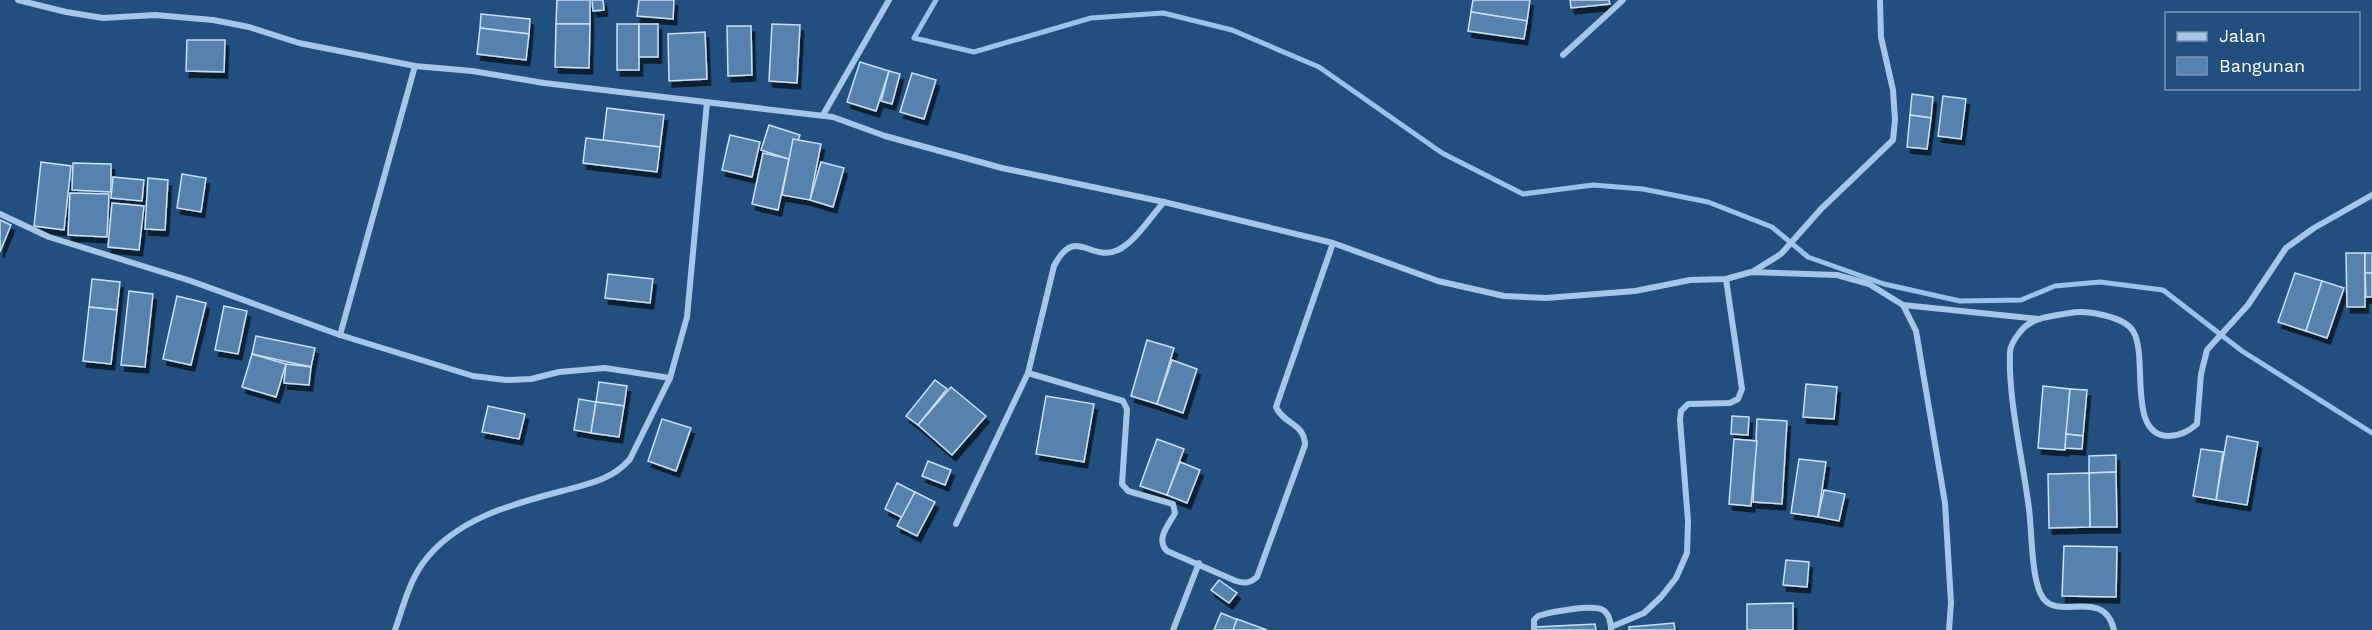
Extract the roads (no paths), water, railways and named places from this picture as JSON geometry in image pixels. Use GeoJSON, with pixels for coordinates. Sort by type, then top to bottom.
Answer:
{"type":"FeatureCollection","features":[{"type":"Feature","properties":{"kind":"street"},"geometry":{"type":"LineString","coordinates":[[18,0],[103,18],[155,15],[213,20],[249,27],[299,43],[415,66],[472,71],[544,83],[823,115],[885,136],[1002,168],[1164,202],[1333,243],[1438,281],[1504,296],[1546,298],[1635,291],[1690,280],[1726,279],[1751,272],[1781,254],[1821,209],[1893,140],[1895,120],[1893,90],[1881,37],[1880,0]]}},
{"type":"Feature","properties":{"kind":"street"},"geometry":{"type":"LineString","coordinates":[[823,115],[889,0]]}},
{"type":"Feature","properties":{"kind":"street"},"geometry":{"type":"LineString","coordinates":[[1563,55],[1623,0]]}},
{"type":"Feature","properties":{"kind":"street"},"geometry":{"type":"LineString","coordinates":[[340,335],[415,66]]}},
{"type":"Feature","properties":{"kind":"street"},"geometry":{"type":"LineString","coordinates":[[395,630],[409,589],[423,563],[458,528],[477,518],[540,496],[609,477],[621,470],[630,459],[670,378],[687,317],[707,102]]}},
{"type":"Feature","properties":{"kind":"street"},"geometry":{"type":"LineString","coordinates":[[1751,272],[1837,275],[1869,284],[1903,304],[2039,319],[2080,311],[2117,319],[2132,329],[2140,351],[2140,385],[2145,421],[2155,433],[2174,436],[2188,432],[2198,424],[2201,374],[2207,350],[2248,305],[2286,248],[2314,228],[2372,195]]}},
{"type":"Feature","properties":{"kind":"street"},"geometry":{"type":"LineString","coordinates":[[956,524],[1028,373],[1054,266],[1062,250],[1073,245],[1104,252],[1115,251],[1125,246],[1164,202]]}},
{"type":"Feature","properties":{"kind":"street"},"geometry":{"type":"LineString","coordinates":[[0,214],[49,237],[191,281],[340,335],[473,376],[506,380],[531,379],[559,372],[605,368],[670,378]]}},
{"type":"Feature","properties":{"kind":"street"},"geometry":{"type":"LineString","coordinates":[[1028,373],[1123,401],[1127,410],[1122,484],[1128,491],[1173,504],[1175,513],[1162,538],[1162,546],[1167,551],[1245,584],[1257,577],[1305,445],[1300,428],[1280,416],[1276,408],[1333,243]]}},
{"type":"Feature","properties":{"kind":"street"},"geometry":{"type":"LineString","coordinates":[[1534,630],[1534,620],[1538,616],[1594,607],[1605,611],[1609,616],[1611,628],[1644,613],[1676,578],[1688,553],[1681,411],[1688,404],[1730,403],[1738,399],[1742,389],[1726,279]]}},
{"type":"Feature","properties":{"kind":"street"},"geometry":{"type":"LineString","coordinates":[[1903,304],[1916,331],[1945,503],[1951,603],[1949,630]]}},
{"type":"Feature","properties":{"kind":"street"},"geometry":{"type":"LineString","coordinates":[[2039,319],[2022,329],[2010,348],[2010,374],[2030,509],[2036,581],[2043,599],[2055,606],[2093,606],[2104,613],[2114,630]]}},
{"type":"Feature","properties":{"kind":"street"},"geometry":{"type":"LineString","coordinates":[[1173,630],[1199,563]]}},
{"type":"Feature","properties":{"kind":"waterway"},"geometry":{"type":"LineString","coordinates":[[936,0],[914,38],[974,52],[1091,18],[1163,13],[1232,30],[1319,67],[1442,153],[1523,194],[1593,185],[1643,189],[1708,202],[1772,227],[1808,257],[1884,284],[1960,301],[2021,300],[2055,286],[2100,282],[2163,290],[2242,351],[2372,433]]}}]}
